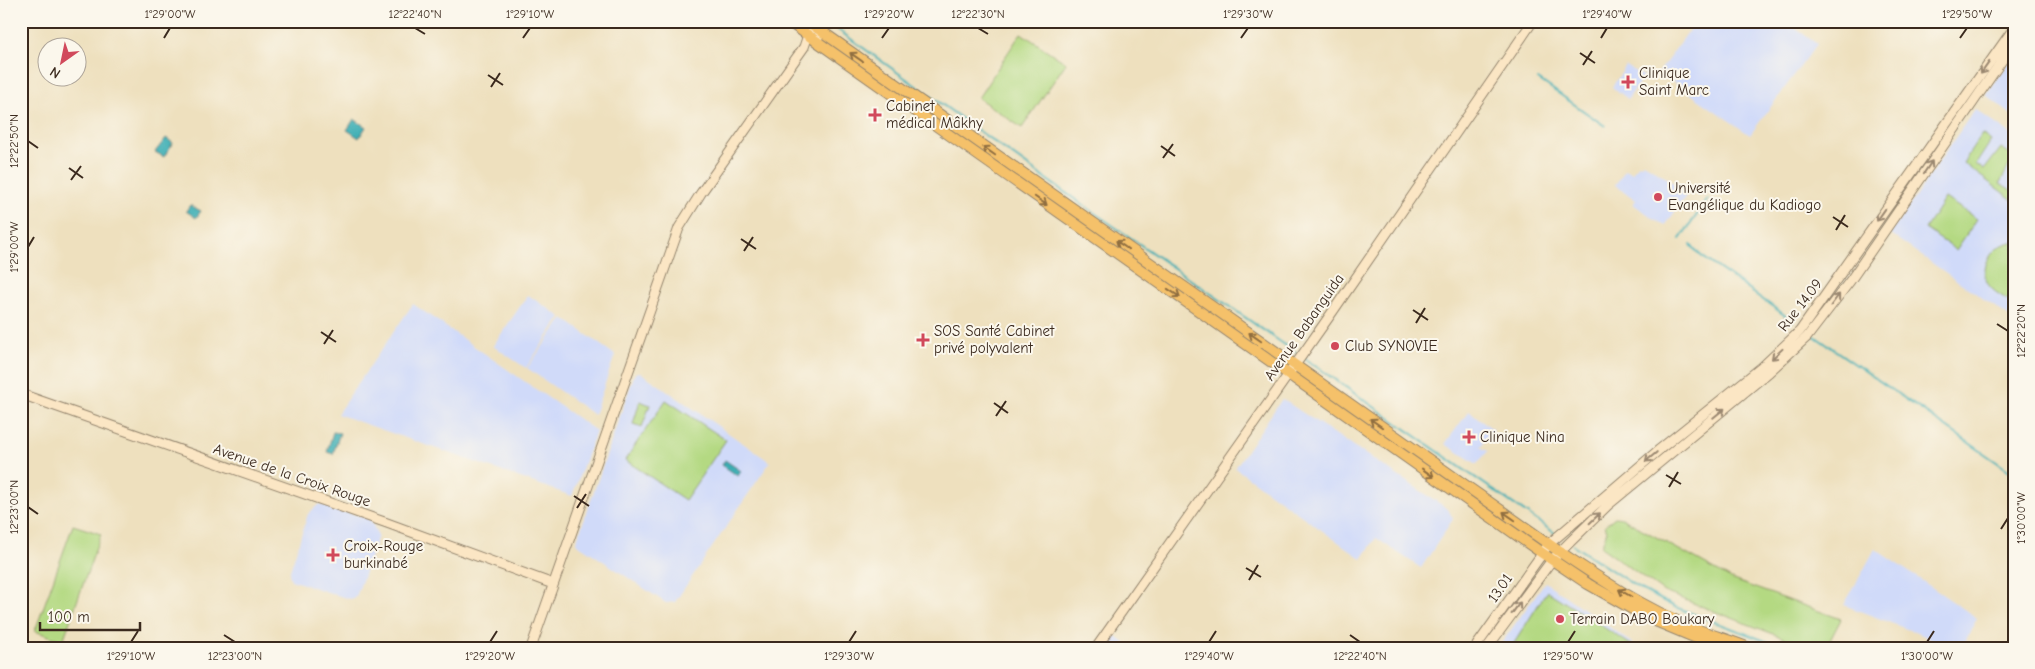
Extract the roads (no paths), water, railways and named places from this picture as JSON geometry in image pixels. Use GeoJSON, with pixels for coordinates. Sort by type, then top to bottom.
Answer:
{"type":"FeatureCollection","features":[{"type":"Feature","properties":{"kind":"main road"},"geometry":{"type":"LineString","coordinates":[[788,21],[814,29],[1292,369],[1552,560],[1648,618],[1720,648]]}},
{"type":"Feature","properties":{"kind":"main road"},"geometry":{"type":"LineString","coordinates":[[1292,369],[1611,585],[1690,627],[1749,648]]}},
{"type":"Feature","properties":{"kind":"street"},"geometry":{"type":"LineString","coordinates":[[531,648],[680,228],[701,193],[804,47],[814,29],[829,21]]}},
{"type":"Feature","properties":{"kind":"street","name":"Avenue Babanguida"},"geometry":{"type":"LineString","coordinates":[[1096,648],[1533,21]]}},
{"type":"Feature","properties":{"kind":"street","name":"Rue 14.09"},"geometry":{"type":"LineString","coordinates":[[1549,544],[1660,449],[1762,367],[1800,331],[2014,28]]}},
{"type":"Feature","properties":{"kind":"street","name":"Rue 14.09"},"geometry":{"type":"LineString","coordinates":[[1560,552],[1608,506],[1802,343],[1850,281],[2014,43]]}},
{"type":"Feature","properties":{"kind":"street","name":"Avenue de la Croix Rouge"},"geometry":{"type":"LineString","coordinates":[[21,394],[396,526],[553,584]]}},
{"type":"Feature","properties":{"kind":"street","name":"13.01"},"geometry":{"type":"LineString","coordinates":[[1475,648],[1549,544]]}},
{"type":"Feature","properties":{"kind":"street","name":"13.01"},"geometry":{"type":"LineString","coordinates":[[1487,648],[1552,560],[1560,552]]}},
{"type":"Feature","properties":{"kind":"water"},"geometry":{"type":"Polygon","coordinates":[[[354,119],[366,127],[359,138],[347,130],[354,119]]]}},
{"type":"Feature","properties":{"kind":"water"},"geometry":{"type":"Polygon","coordinates":[[[166,138],[173,143],[164,157],[155,152],[166,138]]]}},
{"type":"Feature","properties":{"kind":"water"},"geometry":{"type":"Polygon","coordinates":[[[190,205],[201,211],[196,218],[186,211],[190,205]]]}},
{"type":"Feature","properties":{"kind":"water"},"geometry":{"type":"Polygon","coordinates":[[[333,432],[340,433],[333,454],[327,452],[333,432]]]}},
{"type":"Feature","properties":{"kind":"water"},"geometry":{"type":"Polygon","coordinates":[[[725,460],[741,471],[738,476],[722,465],[725,460]]]}},
{"type":"Feature","properties":{"kind":"waterway"},"geometry":{"type":"LineString","coordinates":[[830,24],[1053,184],[1298,354]]}},
{"type":"Feature","properties":{"kind":"waterway"},"geometry":{"type":"LineString","coordinates":[[1538,79],[1605,126]]}},
{"type":"Feature","properties":{"kind":"waterway"},"geometry":{"type":"LineString","coordinates":[[1680,239],[1708,199]]}},
{"type":"Feature","properties":{"kind":"waterway"},"geometry":{"type":"LineString","coordinates":[[1691,245],[1700,255],[1793,321]]}},
{"type":"Feature","properties":{"kind":"waterway"},"geometry":{"type":"LineString","coordinates":[[1813,335],[2014,474]]}},
{"type":"Feature","properties":{"kind":"waterway"},"geometry":{"type":"LineString","coordinates":[[1304,358],[1556,534]]}},
{"type":"Feature","properties":{"kind":"waterway"},"geometry":{"type":"LineString","coordinates":[[1573,545],[1637,587],[1675,607],[1784,648]]}},
{"type":"Feature","properties":{"kind":"place","name":"Clinique Saint Marc"},"geometry":{"type":"Point","coordinates":[1628,82]}},
{"type":"Feature","properties":{"kind":"place","name":"Cabinet médical Mâkhy"},"geometry":{"type":"Point","coordinates":[875,115]}},
{"type":"Feature","properties":{"kind":"place","name":"Université Evangélique du Kadiogo"},"geometry":{"type":"Point","coordinates":[1658,197]}},
{"type":"Feature","properties":{"kind":"place","name":"SOS Santé Cabinet privé polyvalent"},"geometry":{"type":"Point","coordinates":[923,340]}},
{"type":"Feature","properties":{"kind":"place","name":"Club SYNOVIE"},"geometry":{"type":"Point","coordinates":[1335,346]}},
{"type":"Feature","properties":{"kind":"place","name":"Clinique Nina"},"geometry":{"type":"Point","coordinates":[1469,437]}},
{"type":"Feature","properties":{"kind":"place","name":"Croix-Rouge burkinabé"},"geometry":{"type":"Point","coordinates":[333,555]}},
{"type":"Feature","properties":{"kind":"place","name":"Terrain DABO Boukary"},"geometry":{"type":"Point","coordinates":[1560,619]}}]}
